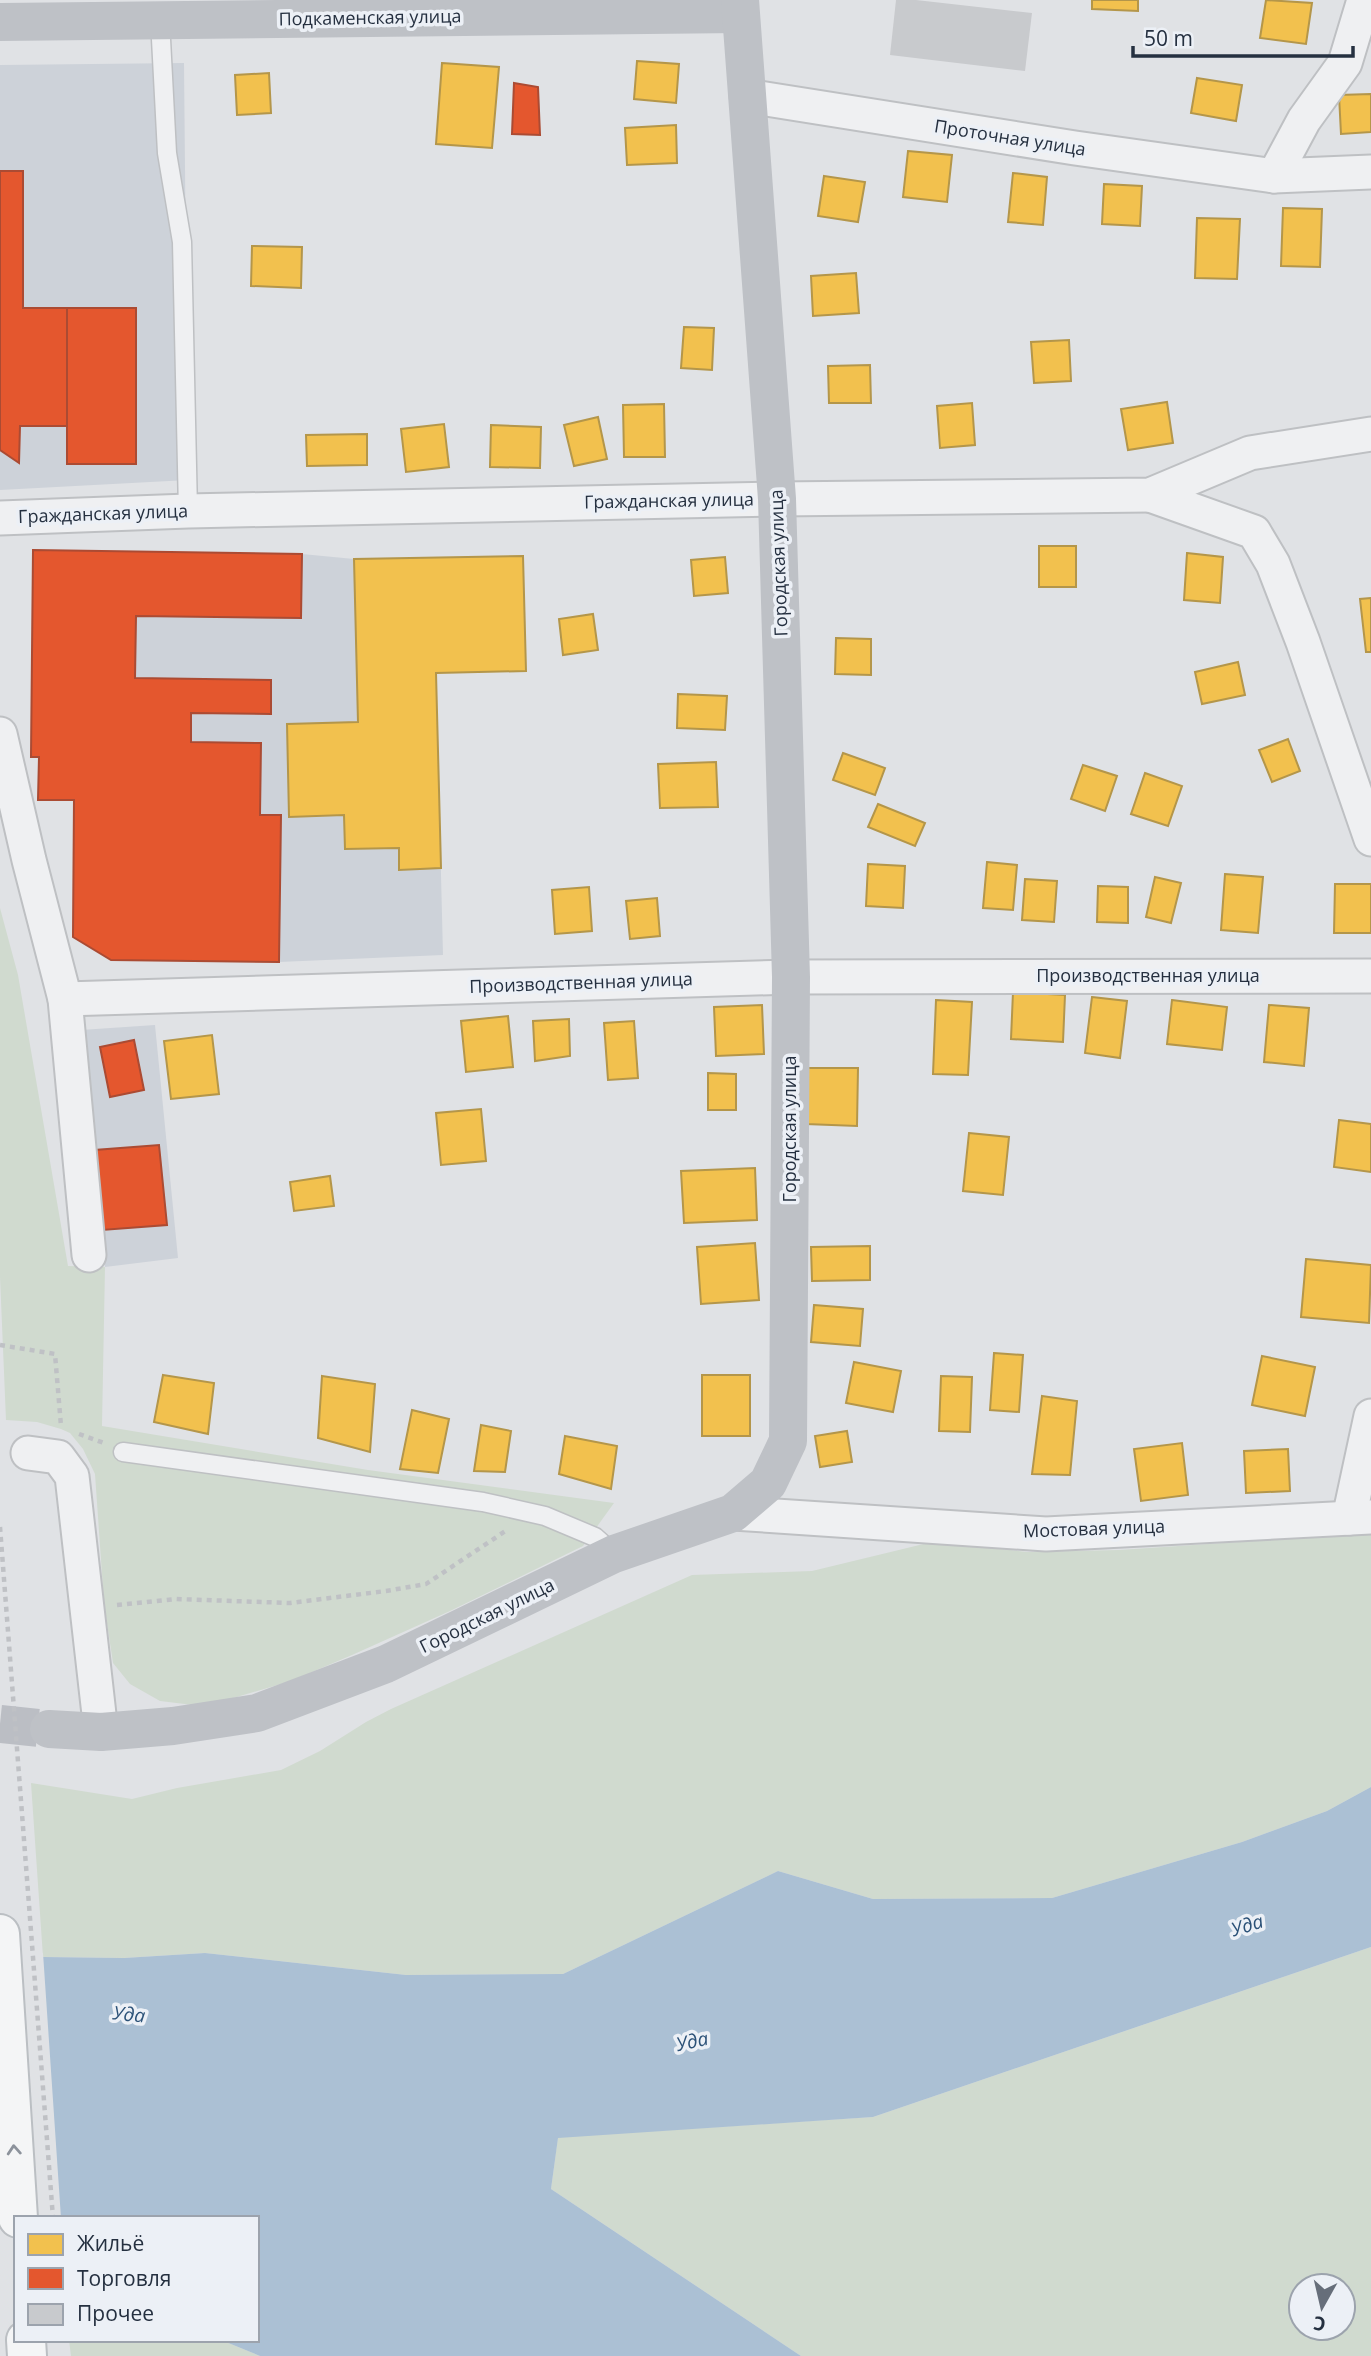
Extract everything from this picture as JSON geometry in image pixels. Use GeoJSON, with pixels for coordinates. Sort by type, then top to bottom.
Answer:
{"type":"FeatureCollection","features":[{"type":"Feature","properties":{"kind":"main road"},"geometry":{"type":"LineString","coordinates":[[0,1934],[18,2216]]}},
{"type":"Feature","properties":{"kind":"street"},"geometry":{"type":"LineString","coordinates":[[1274,176],[1304,120],[1345,63],[1364,0]]}},
{"type":"Feature","properties":{"kind":"street","name":"Подкаменская улица"},"geometry":{"type":"LineString","coordinates":[[0,22],[160,20],[221,10],[740,7]]}},
{"type":"Feature","properties":{"kind":"street","name":"Городская улица"},"geometry":{"type":"LineString","coordinates":[[49,1729],[101,1732],[173,1726],[257,1713],[386,1664],[614,1554],[733,1513],[768,1483],[788,1441],[791,976],[778,499],[740,7]]}},
{"type":"Feature","properties":{"kind":"street","name":"Проточная улица"},"geometry":{"type":"LineString","coordinates":[[747,96],[1075,148],[1274,176],[1371,172]]}},
{"type":"Feature","properties":{"kind":"street","name":"Гражданская улица"},"geometry":{"type":"LineString","coordinates":[[0,518],[188,511],[778,499],[1150,495],[1250,453],[1371,433]]}},
{"type":"Feature","properties":{"kind":"street"},"geometry":{"type":"LineString","coordinates":[[1150,495],[1254,532],[1273,564],[1303,642],[1371,839]]}},
{"type":"Feature","properties":{"kind":"street"},"geometry":{"type":"LineString","coordinates":[[0,734],[65,999],[89,1255]]}},
{"type":"Feature","properties":{"kind":"street","name":"Производственная улица"},"geometry":{"type":"LineString","coordinates":[[65,999],[791,976],[1371,976]]}},
{"type":"Feature","properties":{"kind":"street"},"geometry":{"type":"LineString","coordinates":[[1360,1518],[1371,1416]]}},
{"type":"Feature","properties":{"kind":"street"},"geometry":{"type":"LineString","coordinates":[[28,1453],[58,1457],[72,1476],[101,1732]]}},
{"type":"Feature","properties":{"kind":"street","name":"Мостовая улица"},"geometry":{"type":"LineString","coordinates":[[733,1513],[1046,1534],[1360,1518]]}},
{"type":"Feature","properties":{"kind":"lane"},"geometry":{"type":"LineString","coordinates":[[160,20],[167,153],[182,242],[188,511]]}},
{"type":"Feature","properties":{"kind":"lane"},"geometry":{"type":"LineString","coordinates":[[123,1452],[483,1502],[541,1516],[595,1537],[614,1554]]}},
{"type":"Feature","properties":{"kind":"path"},"geometry":{"type":"LineString","coordinates":[[0,1345],[55,1354],[61,1429],[93,1438],[123,1452]]}},
{"type":"Feature","properties":{"kind":"path"},"geometry":{"type":"LineString","coordinates":[[89,1611],[132,1602],[176,1599],[290,1603],[426,1584],[507,1530],[541,1516]]}},
{"type":"Feature","properties":{"kind":"path"},"geometry":{"type":"LineString","coordinates":[[0,1527],[53,2216]]}},
{"type":"Feature","properties":{"kind":"shaded area"},"geometry":{"type":"Polygon","coordinates":[[[184,63],[188,480],[0,490],[0,65],[184,63]]]}},
{"type":"Feature","properties":{"kind":"shaded area"},"geometry":{"type":"Polygon","coordinates":[[[33,550],[302,554],[354,559],[523,556],[526,671],[436,673],[443,955],[279,962],[111,960],[73,937],[74,801],[38,800],[39,758],[31,757],[33,550]]]}},
{"type":"Feature","properties":{"kind":"shaded area"},"geometry":{"type":"Polygon","coordinates":[[[0,908],[18,975],[68,1266],[105,1267],[102,1426],[368,1470],[614,1503],[583,1546],[450,1611],[291,1681],[230,1699],[193,1705],[160,1701],[130,1684],[113,1663],[104,1603],[95,1474],[83,1449],[70,1433],[37,1422],[6,1420],[0,1277],[0,908]]]}},
{"type":"Feature","properties":{"kind":"shaded area"},"geometry":{"type":"Polygon","coordinates":[[[155,1025],[178,1258],[105,1267],[81,1030],[155,1025]]]}},
{"type":"Feature","properties":{"kind":"shaded area"},"geometry":{"type":"Polygon","coordinates":[[[1371,1533],[1371,1787],[1327,1811],[1242,1842],[1052,1898],[873,1899],[778,1871],[563,1974],[406,1975],[205,1953],[124,1958],[43,1957],[31,1783],[132,1799],[177,1788],[281,1770],[320,1751],[391,1709],[692,1575],[812,1571],[936,1541],[1027,1552],[1119,1550],[1371,1533]]]}},
{"type":"Feature","properties":{"kind":"shaded area"},"geometry":{"type":"Polygon","coordinates":[[[1371,1947],[1371,2356],[801,2356],[551,2189],[558,2137],[873,2117],[1371,1947]]]}},
{"type":"Feature","properties":{"kind":"shaded area"},"geometry":{"type":"Polygon","coordinates":[[[69,2342],[226,2342],[260,2356],[71,2356],[69,2342]]]}},
{"type":"Feature","properties":{"kind":"water","name":"Уда"},"geometry":{"type":"Polygon","coordinates":[[[1371,1787],[1371,1947],[873,2117],[558,2138],[551,2189],[801,2356],[260,2356],[226,2342],[259,2342],[259,2216],[16,2216],[0,1946],[43,1957],[124,1958],[205,1953],[406,1975],[563,1974],[778,1871],[873,1899],[1052,1898],[1242,1842],[1327,1811],[1371,1787]]]}},
{"type":"Feature","properties":{"kind":"pier"},"geometry":{"type":"Polygon","coordinates":[[[0,1942],[43,1953],[61,2216],[14,2216],[14,2275],[0,2276],[0,1942]]]}},
{"type":"Feature","properties":{"kind":"building: Жильё"},"geometry":{"type":"Polygon","coordinates":[[[1092,0],[1138,0],[1138,11],[1092,9],[1092,0]]]}},
{"type":"Feature","properties":{"kind":"building: Жильё"},"geometry":{"type":"Polygon","coordinates":[[[1266,0],[1312,3],[1306,44],[1260,38],[1266,0]]]}},
{"type":"Feature","properties":{"kind":"building: Жильё"},"geometry":{"type":"Polygon","coordinates":[[[637,61],[679,64],[676,103],[634,99],[637,61]]]}},
{"type":"Feature","properties":{"kind":"building: Жильё"},"geometry":{"type":"Polygon","coordinates":[[[442,63],[499,67],[492,148],[436,144],[442,63]]]}},
{"type":"Feature","properties":{"kind":"building: Жильё"},"geometry":{"type":"Polygon","coordinates":[[[269,73],[271,113],[237,115],[235,75],[269,73]]]}},
{"type":"Feature","properties":{"kind":"building: Жильё"},"geometry":{"type":"Polygon","coordinates":[[[1197,78],[1242,85],[1236,121],[1191,113],[1197,78]]]}},
{"type":"Feature","properties":{"kind":"building: Жильё"},"geometry":{"type":"Polygon","coordinates":[[[1371,94],[1371,132],[1341,134],[1339,95],[1371,94]]]}},
{"type":"Feature","properties":{"kind":"building: Жильё"},"geometry":{"type":"Polygon","coordinates":[[[676,125],[677,163],[627,165],[625,128],[676,125]]]}},
{"type":"Feature","properties":{"kind":"building: Жильё"},"geometry":{"type":"Polygon","coordinates":[[[908,151],[952,155],[947,202],[903,197],[908,151]]]}},
{"type":"Feature","properties":{"kind":"building: Жильё"},"geometry":{"type":"Polygon","coordinates":[[[1013,173],[1047,177],[1043,225],[1008,222],[1013,173]]]}},
{"type":"Feature","properties":{"kind":"building: Жильё"},"geometry":{"type":"Polygon","coordinates":[[[824,176],[865,182],[858,222],[818,216],[824,176]]]}},
{"type":"Feature","properties":{"kind":"building: Жильё"},"geometry":{"type":"Polygon","coordinates":[[[1104,184],[1142,186],[1140,226],[1102,224],[1104,184]]]}},
{"type":"Feature","properties":{"kind":"building: Жильё"},"geometry":{"type":"Polygon","coordinates":[[[1283,208],[1322,209],[1320,267],[1281,266],[1283,208]]]}},
{"type":"Feature","properties":{"kind":"building: Жильё"},"geometry":{"type":"Polygon","coordinates":[[[1197,218],[1240,219],[1237,279],[1195,278],[1197,218]]]}},
{"type":"Feature","properties":{"kind":"building: Жильё"},"geometry":{"type":"Polygon","coordinates":[[[252,246],[302,247],[301,288],[251,286],[252,246]]]}},
{"type":"Feature","properties":{"kind":"building: Жильё"},"geometry":{"type":"Polygon","coordinates":[[[856,273],[859,313],[813,316],[811,276],[856,273]]]}},
{"type":"Feature","properties":{"kind":"building: Жильё"},"geometry":{"type":"Polygon","coordinates":[[[684,327],[714,328],[712,370],[681,368],[684,327]]]}},
{"type":"Feature","properties":{"kind":"building: Жильё"},"geometry":{"type":"Polygon","coordinates":[[[1069,340],[1071,381],[1034,383],[1031,342],[1069,340]]]}},
{"type":"Feature","properties":{"kind":"building: Жильё"},"geometry":{"type":"Polygon","coordinates":[[[870,365],[871,403],[829,403],[828,366],[870,365]]]}},
{"type":"Feature","properties":{"kind":"building: Жильё"},"geometry":{"type":"Polygon","coordinates":[[[1167,402],[1173,443],[1128,450],[1121,409],[1167,402]]]}},
{"type":"Feature","properties":{"kind":"building: Жильё"},"geometry":{"type":"Polygon","coordinates":[[[972,403],[975,445],[940,448],[937,406],[972,403]]]}},
{"type":"Feature","properties":{"kind":"building: Жильё"},"geometry":{"type":"Polygon","coordinates":[[[664,404],[665,457],[624,457],[623,405],[664,404]]]}},
{"type":"Feature","properties":{"kind":"building: Жильё"},"geometry":{"type":"Polygon","coordinates":[[[598,417],[607,459],[574,466],[564,425],[598,417]]]}},
{"type":"Feature","properties":{"kind":"building: Жильё"},"geometry":{"type":"Polygon","coordinates":[[[444,424],[449,467],[406,472],[401,429],[444,424]]]}},
{"type":"Feature","properties":{"kind":"building: Жильё"},"geometry":{"type":"Polygon","coordinates":[[[491,425],[541,427],[540,468],[490,467],[491,425]]]}},
{"type":"Feature","properties":{"kind":"building: Жильё"},"geometry":{"type":"Polygon","coordinates":[[[367,434],[367,465],[307,466],[306,435],[367,434]]]}},
{"type":"Feature","properties":{"kind":"building: Жильё"},"geometry":{"type":"Polygon","coordinates":[[[1039,546],[1076,546],[1076,587],[1039,587],[1039,546]]]}},
{"type":"Feature","properties":{"kind":"building: Жильё"},"geometry":{"type":"Polygon","coordinates":[[[1187,553],[1223,557],[1220,603],[1184,600],[1187,553]]]}},
{"type":"Feature","properties":{"kind":"building: Жильё"},"geometry":{"type":"Polygon","coordinates":[[[523,556],[526,671],[436,673],[441,868],[399,870],[399,848],[345,849],[344,815],[289,817],[287,724],[358,722],[354,559],[523,556]]]}},
{"type":"Feature","properties":{"kind":"building: Жильё"},"geometry":{"type":"Polygon","coordinates":[[[725,557],[728,593],[694,596],[691,560],[725,557]]]}},
{"type":"Feature","properties":{"kind":"building: Жильё"},"geometry":{"type":"Polygon","coordinates":[[[1371,598],[1371,652],[1366,652],[1360,599],[1371,598]]]}},
{"type":"Feature","properties":{"kind":"building: Жильё"},"geometry":{"type":"Polygon","coordinates":[[[593,614],[598,650],[563,655],[559,619],[593,614]]]}},
{"type":"Feature","properties":{"kind":"building: Жильё"},"geometry":{"type":"Polygon","coordinates":[[[836,638],[871,639],[871,675],[835,674],[836,638]]]}},
{"type":"Feature","properties":{"kind":"building: Жильё"},"geometry":{"type":"Polygon","coordinates":[[[1238,662],[1245,695],[1202,704],[1195,672],[1238,662]]]}},
{"type":"Feature","properties":{"kind":"building: Жильё"},"geometry":{"type":"Polygon","coordinates":[[[678,694],[727,696],[725,730],[677,728],[678,694]]]}},
{"type":"Feature","properties":{"kind":"building: Жильё"},"geometry":{"type":"Polygon","coordinates":[[[1288,739],[1300,771],[1272,782],[1259,750],[1288,739]]]}},
{"type":"Feature","properties":{"kind":"building: Жильё"},"geometry":{"type":"Polygon","coordinates":[[[843,753],[885,768],[875,795],[833,780],[843,753]]]}},
{"type":"Feature","properties":{"kind":"building: Жильё"},"geometry":{"type":"Polygon","coordinates":[[[716,762],[718,807],[660,808],[658,764],[716,762]]]}},
{"type":"Feature","properties":{"kind":"building: Жильё"},"geometry":{"type":"Polygon","coordinates":[[[1083,765],[1117,776],[1105,811],[1071,799],[1083,765]]]}},
{"type":"Feature","properties":{"kind":"building: Жильё"},"geometry":{"type":"Polygon","coordinates":[[[1145,773],[1182,786],[1168,826],[1131,814],[1145,773]]]}},
{"type":"Feature","properties":{"kind":"building: Жильё"},"geometry":{"type":"Polygon","coordinates":[[[878,804],[925,823],[915,846],[868,827],[878,804]]]}},
{"type":"Feature","properties":{"kind":"building: Жильё"},"geometry":{"type":"Polygon","coordinates":[[[987,862],[1017,865],[1013,910],[983,908],[987,862]]]}},
{"type":"Feature","properties":{"kind":"building: Жильё"},"geometry":{"type":"Polygon","coordinates":[[[868,864],[905,866],[903,908],[866,906],[868,864]]]}},
{"type":"Feature","properties":{"kind":"building: Жильё"},"geometry":{"type":"Polygon","coordinates":[[[1225,874],[1263,877],[1258,933],[1221,930],[1225,874]]]}},
{"type":"Feature","properties":{"kind":"building: Жильё"},"geometry":{"type":"Polygon","coordinates":[[[1155,877],[1181,883],[1171,923],[1146,917],[1155,877]]]}},
{"type":"Feature","properties":{"kind":"building: Жильё"},"geometry":{"type":"Polygon","coordinates":[[[1025,879],[1057,881],[1054,922],[1022,920],[1025,879]]]}},
{"type":"Feature","properties":{"kind":"building: Жильё"},"geometry":{"type":"Polygon","coordinates":[[[1335,884],[1371,884],[1371,933],[1334,933],[1335,884]]]}},
{"type":"Feature","properties":{"kind":"building: Жильё"},"geometry":{"type":"Polygon","coordinates":[[[1098,886],[1128,887],[1128,923],[1097,922],[1098,886]]]}},
{"type":"Feature","properties":{"kind":"building: Жильё"},"geometry":{"type":"Polygon","coordinates":[[[589,887],[592,931],[555,934],[552,890],[589,887]]]}},
{"type":"Feature","properties":{"kind":"building: Жильё"},"geometry":{"type":"Polygon","coordinates":[[[657,898],[660,936],[630,939],[626,901],[657,898]]]}},
{"type":"Feature","properties":{"kind":"building: Жильё"},"geometry":{"type":"Polygon","coordinates":[[[1013,992],[1065,995],[1063,1042],[1011,1039],[1013,992]]]}},
{"type":"Feature","properties":{"kind":"building: Жильё"},"geometry":{"type":"Polygon","coordinates":[[[1092,997],[1127,1001],[1120,1058],[1085,1053],[1092,997]]]}},
{"type":"Feature","properties":{"kind":"building: Жильё"},"geometry":{"type":"Polygon","coordinates":[[[936,1000],[972,1002],[968,1075],[933,1074],[936,1000]]]}},
{"type":"Feature","properties":{"kind":"building: Жильё"},"geometry":{"type":"Polygon","coordinates":[[[1172,1000],[1227,1007],[1222,1050],[1167,1044],[1172,1000]]]}},
{"type":"Feature","properties":{"kind":"building: Жильё"},"geometry":{"type":"Polygon","coordinates":[[[762,1005],[764,1054],[716,1056],[714,1007],[762,1005]]]}},
{"type":"Feature","properties":{"kind":"building: Жильё"},"geometry":{"type":"Polygon","coordinates":[[[1269,1005],[1309,1008],[1304,1066],[1264,1062],[1269,1005]]]}},
{"type":"Feature","properties":{"kind":"building: Жильё"},"geometry":{"type":"Polygon","coordinates":[[[508,1016],[513,1067],[466,1072],[461,1021],[508,1016]]]}},
{"type":"Feature","properties":{"kind":"building: Жильё"},"geometry":{"type":"Polygon","coordinates":[[[569,1019],[570,1056],[535,1061],[533,1021],[569,1019]]]}},
{"type":"Feature","properties":{"kind":"building: Жильё"},"geometry":{"type":"Polygon","coordinates":[[[634,1021],[638,1078],[608,1080],[604,1023],[634,1021]]]}},
{"type":"Feature","properties":{"kind":"building: Жильё"},"geometry":{"type":"Polygon","coordinates":[[[212,1035],[219,1094],[171,1099],[164,1041],[212,1035]]]}},
{"type":"Feature","properties":{"kind":"building: Жильё"},"geometry":{"type":"Polygon","coordinates":[[[807,1068],[858,1068],[857,1126],[806,1124],[807,1068]]]}},
{"type":"Feature","properties":{"kind":"building: Жильё"},"geometry":{"type":"Polygon","coordinates":[[[708,1073],[736,1074],[736,1110],[708,1110],[708,1073]]]}},
{"type":"Feature","properties":{"kind":"building: Жильё"},"geometry":{"type":"Polygon","coordinates":[[[481,1109],[486,1161],[441,1165],[436,1113],[481,1109]]]}},
{"type":"Feature","properties":{"kind":"building: Жильё"},"geometry":{"type":"Polygon","coordinates":[[[1339,1120],[1371,1124],[1371,1172],[1334,1167],[1339,1120]]]}},
{"type":"Feature","properties":{"kind":"building: Жильё"},"geometry":{"type":"Polygon","coordinates":[[[969,1133],[1009,1137],[1003,1195],[963,1191],[969,1133]]]}},
{"type":"Feature","properties":{"kind":"building: Жильё"},"geometry":{"type":"Polygon","coordinates":[[[755,1168],[757,1220],[684,1223],[681,1171],[755,1168]]]}},
{"type":"Feature","properties":{"kind":"building: Жильё"},"geometry":{"type":"Polygon","coordinates":[[[330,1176],[334,1206],[294,1211],[290,1182],[330,1176]]]}},
{"type":"Feature","properties":{"kind":"building: Жильё"},"geometry":{"type":"Polygon","coordinates":[[[755,1243],[759,1300],[701,1304],[697,1247],[755,1243]]]}},
{"type":"Feature","properties":{"kind":"building: Жильё"},"geometry":{"type":"Polygon","coordinates":[[[870,1246],[870,1280],[812,1281],[811,1247],[870,1246]]]}},
{"type":"Feature","properties":{"kind":"building: Жильё"},"geometry":{"type":"Polygon","coordinates":[[[1306,1259],[1371,1265],[1369,1323],[1301,1317],[1306,1259]]]}},
{"type":"Feature","properties":{"kind":"building: Жильё"},"geometry":{"type":"Polygon","coordinates":[[[814,1305],[863,1309],[860,1346],[811,1342],[814,1305]]]}},
{"type":"Feature","properties":{"kind":"building: Жильё"},"geometry":{"type":"Polygon","coordinates":[[[994,1353],[1023,1355],[1019,1412],[990,1410],[994,1353]]]}},
{"type":"Feature","properties":{"kind":"building: Жильё"},"geometry":{"type":"Polygon","coordinates":[[[1262,1356],[1315,1367],[1305,1416],[1252,1405],[1262,1356]]]}},
{"type":"Feature","properties":{"kind":"building: Жильё"},"geometry":{"type":"Polygon","coordinates":[[[854,1362],[901,1371],[893,1412],[846,1403],[854,1362]]]}},
{"type":"Feature","properties":{"kind":"building: Жильё"},"geometry":{"type":"Polygon","coordinates":[[[163,1375],[214,1383],[208,1434],[154,1422],[163,1375]]]}},
{"type":"Feature","properties":{"kind":"building: Жильё"},"geometry":{"type":"Polygon","coordinates":[[[702,1375],[750,1375],[750,1436],[702,1436],[702,1375]]]}},
{"type":"Feature","properties":{"kind":"building: Жильё"},"geometry":{"type":"Polygon","coordinates":[[[322,1376],[375,1384],[370,1452],[318,1438],[322,1376]]]}},
{"type":"Feature","properties":{"kind":"building: Жильё"},"geometry":{"type":"Polygon","coordinates":[[[941,1376],[972,1377],[970,1432],[939,1431],[941,1376]]]}},
{"type":"Feature","properties":{"kind":"building: Жильё"},"geometry":{"type":"Polygon","coordinates":[[[1042,1396],[1077,1401],[1070,1475],[1032,1474],[1042,1396]]]}},
{"type":"Feature","properties":{"kind":"building: Жильё"},"geometry":{"type":"Polygon","coordinates":[[[412,1410],[449,1419],[438,1473],[400,1469],[412,1410]]]}},
{"type":"Feature","properties":{"kind":"building: Жильё"},"geometry":{"type":"Polygon","coordinates":[[[481,1425],[511,1431],[505,1472],[474,1471],[481,1425]]]}},
{"type":"Feature","properties":{"kind":"building: Жильё"},"geometry":{"type":"Polygon","coordinates":[[[847,1431],[852,1462],[820,1467],[815,1436],[847,1431]]]}},
{"type":"Feature","properties":{"kind":"building: Жильё"},"geometry":{"type":"Polygon","coordinates":[[[565,1436],[617,1446],[611,1489],[559,1474],[565,1436]]]}},
{"type":"Feature","properties":{"kind":"building: Жильё"},"geometry":{"type":"Polygon","coordinates":[[[1182,1443],[1188,1495],[1141,1501],[1134,1449],[1182,1443]]]}},
{"type":"Feature","properties":{"kind":"building: Жильё"},"geometry":{"type":"Polygon","coordinates":[[[1288,1449],[1290,1491],[1246,1493],[1244,1451],[1288,1449]]]}},
{"type":"Feature","properties":{"kind":"building: Торговля"},"geometry":{"type":"Polygon","coordinates":[[[514,83],[538,87],[540,135],[512,134],[514,83]]]}},
{"type":"Feature","properties":{"kind":"building: Торговля"},"geometry":{"type":"Polygon","coordinates":[[[0,171],[23,171],[23,308],[67,308],[67,426],[20,426],[19,463],[0,450],[0,171]]]}},
{"type":"Feature","properties":{"kind":"building: Торговля"},"geometry":{"type":"Polygon","coordinates":[[[67,308],[136,308],[136,464],[67,464],[67,308]]]}},
{"type":"Feature","properties":{"kind":"building: Торговля"},"geometry":{"type":"Polygon","coordinates":[[[33,550],[302,554],[301,618],[136,616],[135,678],[271,680],[271,714],[191,713],[191,742],[261,743],[260,815],[281,815],[279,962],[111,960],[73,937],[74,800],[38,800],[39,757],[31,757],[33,550]]]}},
{"type":"Feature","properties":{"kind":"building: Торговля"},"geometry":{"type":"Polygon","coordinates":[[[134,1040],[144,1090],[110,1097],[100,1047],[134,1040]]]}},
{"type":"Feature","properties":{"kind":"building: Торговля"},"geometry":{"type":"Polygon","coordinates":[[[159,1145],[167,1225],[102,1230],[95,1150],[159,1145]]]}},
{"type":"Feature","properties":{"kind":"building: Прочее"},"geometry":{"type":"Polygon","coordinates":[[[896,0],[1032,13],[1025,71],[890,55],[896,0]]]}},
{"type":"Feature","properties":{"kind":"tunnel"},"geometry":{"type":"LineString","coordinates":[[0,1724],[49,1729]]}}]}
